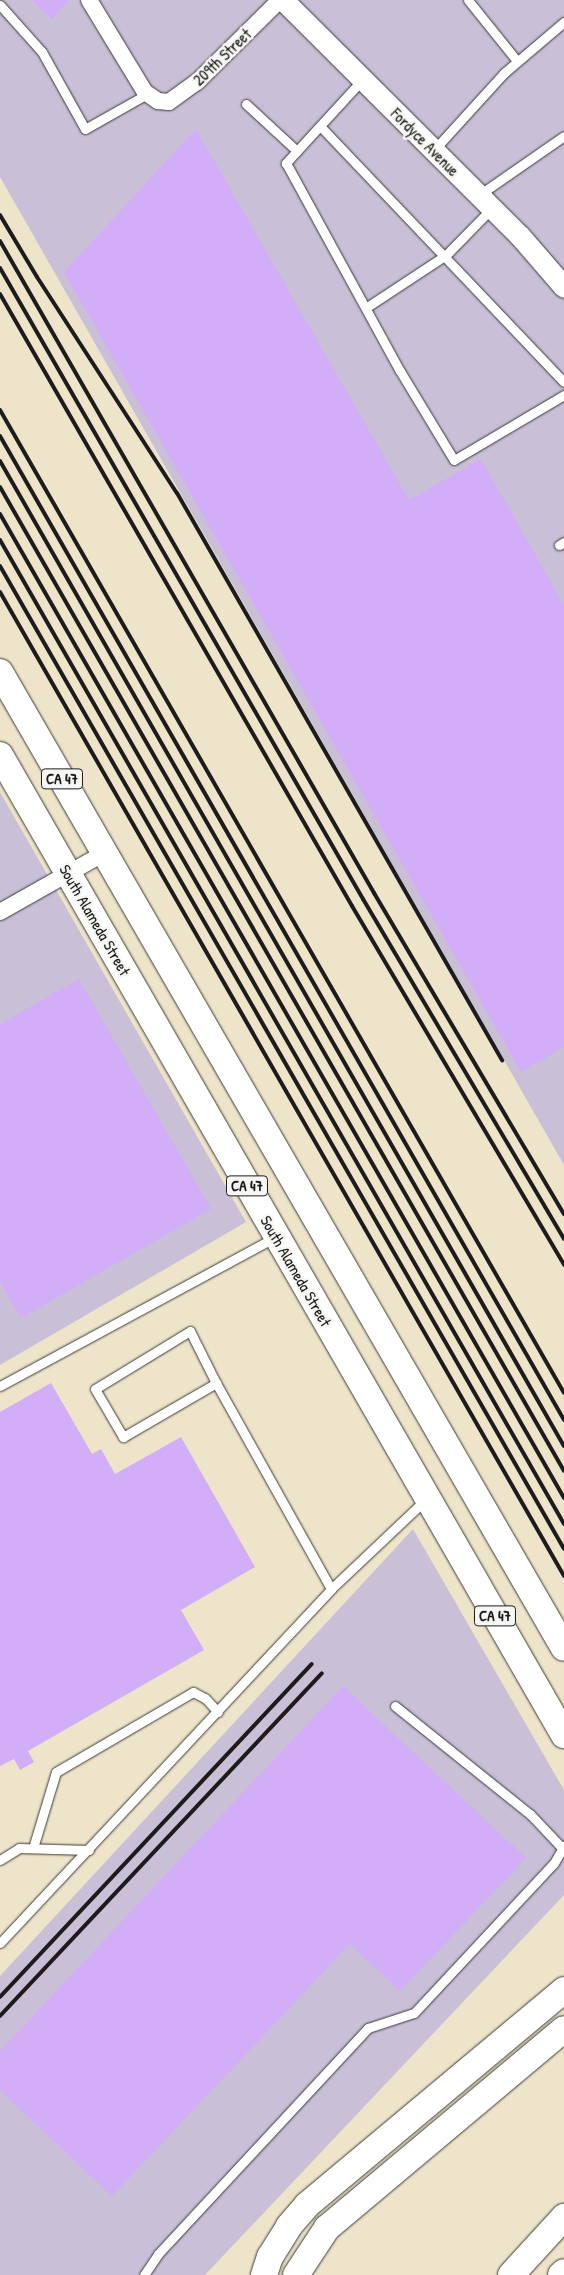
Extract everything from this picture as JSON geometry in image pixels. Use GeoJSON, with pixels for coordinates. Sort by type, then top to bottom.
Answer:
{"type":"FeatureCollection","features":[{"type":"Feature","properties":{"kind":"main road","name":"CA 47"},"geometry":{"type":"LineString","coordinates":[[0,672],[106,852],[464,1480],[564,1648]]}},
{"type":"Feature","properties":{"kind":"main road","name":"South Alameda Street"},"geometry":{"type":"LineString","coordinates":[[0,755],[564,1735]]}},
{"type":"Feature","properties":{"kind":"main road"},"geometry":{"type":"LineString","coordinates":[[427,1498],[464,1480]]}},
{"type":"Feature","properties":{"kind":"main road"},"geometry":{"type":"LineString","coordinates":[[264,2275],[275,2250],[307,2205],[564,1990]]}},
{"type":"Feature","properties":{"kind":"main road"},"geometry":{"type":"LineString","coordinates":[[296,2275],[327,2228],[564,2029]]}},
{"type":"Feature","properties":{"kind":"main road"},"geometry":{"type":"LineString","coordinates":[[511,2275],[564,2218]]}},
{"type":"Feature","properties":{"kind":"main road"},"geometry":{"type":"LineString","coordinates":[[561,2275],[564,2272]]}},
{"type":"Feature","properties":{"kind":"street"},"geometry":{"type":"LineString","coordinates":[[89,0],[117,50],[152,97]]}},
{"type":"Feature","properties":{"kind":"street","name":"209th Street"},"geometry":{"type":"LineString","coordinates":[[152,97],[169,102],[182,96],[282,0]]}},
{"type":"Feature","properties":{"kind":"street","name":"Fordyce Avenue"},"geometry":{"type":"LineString","coordinates":[[282,0],[486,202],[564,287]]}},
{"type":"Feature","properties":{"kind":"street"},"geometry":{"type":"LineString","coordinates":[[0,912],[106,852]]}},
{"type":"Feature","properties":{"kind":"lane"},"geometry":{"type":"LineString","coordinates":[[468,0],[517,61]]}},
{"type":"Feature","properties":{"kind":"lane"},"geometry":{"type":"LineString","coordinates":[[0,5],[42,52],[85,129],[152,97]]}},
{"type":"Feature","properties":{"kind":"lane"},"geometry":{"type":"LineString","coordinates":[[434,150],[517,61],[564,22]]}},
{"type":"Feature","properties":{"kind":"lane"},"geometry":{"type":"LineString","coordinates":[[362,80],[286,163],[367,307],[400,372],[454,460],[564,395]]}},
{"type":"Feature","properties":{"kind":"lane"},"geometry":{"type":"LineString","coordinates":[[246,104],[298,152]]}},
{"type":"Feature","properties":{"kind":"lane"},"geometry":{"type":"LineString","coordinates":[[320,127],[446,255],[564,382]]}},
{"type":"Feature","properties":{"kind":"lane"},"geometry":{"type":"LineString","coordinates":[[367,307],[446,255],[486,202],[564,136]]}},
{"type":"Feature","properties":{"kind":"lane"},"geometry":{"type":"LineString","coordinates":[[0,1386],[276,1237]]}},
{"type":"Feature","properties":{"kind":"lane"},"geometry":{"type":"LineString","coordinates":[[216,1383],[123,1437],[95,1388],[190,1331],[216,1383],[332,1589]]}},
{"type":"Feature","properties":{"kind":"lane"},"geometry":{"type":"LineString","coordinates":[[0,1943],[90,1850],[332,1589],[427,1498]]}},
{"type":"Feature","properties":{"kind":"lane"},"geometry":{"type":"LineString","coordinates":[[33,1848],[56,1772],[193,1692],[205,1698],[218,1712]]}},
{"type":"Feature","properties":{"kind":"lane"},"geometry":{"type":"LineString","coordinates":[[144,2275],[158,2254],[368,2028],[414,2013],[554,1863],[563,1847],[530,1814],[396,1706]]}},
{"type":"Feature","properties":{"kind":"lane"},"geometry":{"type":"LineString","coordinates":[[0,1860],[18,1848],[90,1850]]}},
{"type":"Feature","properties":{"kind":"shaded area"},"geometry":{"type":"Polygon","coordinates":[[[0,0],[564,0],[564,1165],[0,177],[0,0]]]}},
{"type":"Feature","properties":{"kind":"shaded area"},"geometry":{"type":"Polygon","coordinates":[[[0,792],[246,1222],[0,1365],[0,792]]]}},
{"type":"Feature","properties":{"kind":"shaded area"},"geometry":{"type":"Polygon","coordinates":[[[413,1529],[564,1790],[564,1895],[205,2275],[0,2275],[0,1976],[413,1529]]]}},
{"type":"Feature","properties":{"kind":"building"},"geometry":{"type":"Polygon","coordinates":[[[32,0],[69,0],[52,19],[32,0]]]}},
{"type":"Feature","properties":{"kind":"building"},"geometry":{"type":"Polygon","coordinates":[[[196,129],[409,500],[481,459],[564,605],[564,1047],[521,1072],[64,272],[196,129]]]}},
{"type":"Feature","properties":{"kind":"building"},"geometry":{"type":"Polygon","coordinates":[[[79,979],[211,1209],[21,1318],[0,1282],[0,1024],[79,979]]]}},
{"type":"Feature","properties":{"kind":"building"},"geometry":{"type":"Polygon","coordinates":[[[51,1383],[92,1454],[101,1449],[115,1474],[181,1437],[255,1567],[181,1610],[204,1650],[28,1751],[34,1762],[20,1770],[14,1759],[0,1766],[0,1412],[51,1383]]]}},
{"type":"Feature","properties":{"kind":"building"},"geometry":{"type":"Polygon","coordinates":[[[343,1686],[526,1858],[400,1991],[350,1944],[112,2196],[0,2090],[0,2051],[343,1686]]]}},
{"type":"Feature","properties":{"kind":"railway"},"geometry":{"type":"LineString","coordinates":[[0,215],[37,277],[177,493],[502,1060]]}},
{"type":"Feature","properties":{"kind":"railway"},"geometry":{"type":"LineString","coordinates":[[0,241],[374,893],[564,1214]]}},
{"type":"Feature","properties":{"kind":"railway"},"geometry":{"type":"LineString","coordinates":[[0,268],[363,899],[564,1239]]}},
{"type":"Feature","properties":{"kind":"railway"},"geometry":{"type":"LineString","coordinates":[[0,294],[352,906],[564,1265]]}},
{"type":"Feature","properties":{"kind":"railway"},"geometry":{"type":"LineString","coordinates":[[0,410],[564,1393]]}},
{"type":"Feature","properties":{"kind":"railway"},"geometry":{"type":"LineString","coordinates":[[0,436],[564,1420]]}},
{"type":"Feature","properties":{"kind":"railway"},"geometry":{"type":"LineString","coordinates":[[0,461],[564,1446]]}},
{"type":"Feature","properties":{"kind":"railway"},"geometry":{"type":"LineString","coordinates":[[0,487],[564,1471]]}},
{"type":"Feature","properties":{"kind":"railway"},"geometry":{"type":"LineString","coordinates":[[0,514],[564,1498]]}},
{"type":"Feature","properties":{"kind":"railway"},"geometry":{"type":"LineString","coordinates":[[0,540],[564,1524]]}},
{"type":"Feature","properties":{"kind":"railway"},"geometry":{"type":"LineString","coordinates":[[0,566],[564,1549]]}},
{"type":"Feature","properties":{"kind":"railway"},"geometry":{"type":"LineString","coordinates":[[0,592],[564,1576]]}},
{"type":"Feature","properties":{"kind":"railway"},"geometry":{"type":"LineString","coordinates":[[0,1997],[312,1664]]}},
{"type":"Feature","properties":{"kind":"railway"},"geometry":{"type":"LineString","coordinates":[[0,2016],[322,1673]]}}]}
